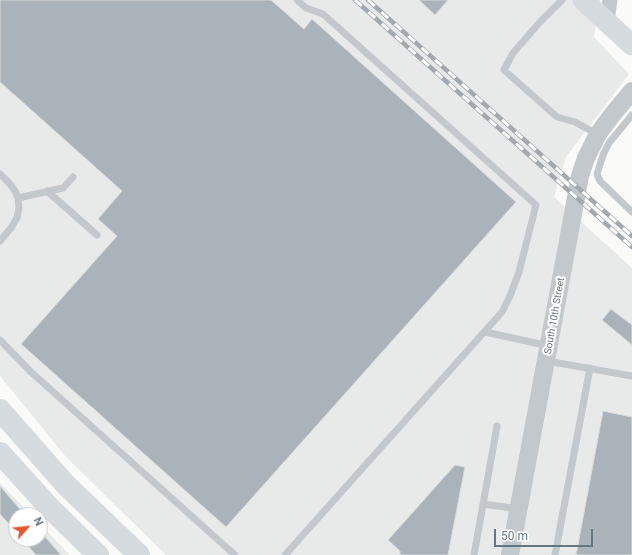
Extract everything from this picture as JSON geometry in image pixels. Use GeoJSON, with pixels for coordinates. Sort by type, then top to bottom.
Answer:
{"type":"FeatureCollection","features":[{"type":"Feature","properties":{"kind":"highway"},"geometry":{"type":"LineString","coordinates":[[0,410],[66,485],[139,555]]}},
{"type":"Feature","properties":{"kind":"highway"},"geometry":{"type":"LineString","coordinates":[[0,453],[48,506],[98,555]]}},
{"type":"Feature","properties":{"kind":"main road"},"geometry":{"type":"LineString","coordinates":[[583,0],[632,45]]}},
{"type":"Feature","properties":{"kind":"street"},"geometry":{"type":"LineString","coordinates":[[606,21],[610,0]]}},
{"type":"Feature","properties":{"kind":"street","name":"South 10th Street"},"geometry":{"type":"LineString","coordinates":[[510,555],[580,176],[586,158],[598,134],[632,91]]}},
{"type":"Feature","properties":{"kind":"lane"},"geometry":{"type":"LineString","coordinates":[[285,555],[502,312],[519,272],[536,205],[323,14],[306,8],[297,0]]}},
{"type":"Feature","properties":{"kind":"lane"},"geometry":{"type":"LineString","coordinates":[[562,0],[540,22],[513,53],[504,70],[557,117],[575,122],[598,134]]}},
{"type":"Feature","properties":{"kind":"lane"},"geometry":{"type":"LineString","coordinates":[[632,115],[609,143],[602,155],[597,174],[600,181],[632,212]]}},
{"type":"Feature","properties":{"kind":"lane"},"geometry":{"type":"LineString","coordinates":[[0,174],[10,184],[18,198],[19,208],[17,218],[0,241]]}},
{"type":"Feature","properties":{"kind":"lane"},"geometry":{"type":"LineString","coordinates":[[18,198],[62,188],[73,177]]}},
{"type":"Feature","properties":{"kind":"lane"},"geometry":{"type":"LineString","coordinates":[[47,191],[97,235]]}},
{"type":"Feature","properties":{"kind":"lane"},"geometry":{"type":"LineString","coordinates":[[485,332],[590,368],[632,376]]}},
{"type":"Feature","properties":{"kind":"lane"},"geometry":{"type":"LineString","coordinates":[[0,340],[31,372],[235,555]]}},
{"type":"Feature","properties":{"kind":"lane"},"geometry":{"type":"LineString","coordinates":[[555,555],[590,368]]}},
{"type":"Feature","properties":{"kind":"lane"},"geometry":{"type":"LineString","coordinates":[[474,555],[497,426]]}},
{"type":"Feature","properties":{"kind":"lane"},"geometry":{"type":"LineString","coordinates":[[483,504],[518,509]]}},
{"type":"Feature","properties":{"kind":"shaded area"},"geometry":{"type":"Polygon","coordinates":[[[0,0],[600,0],[594,37],[629,74],[566,157],[554,197],[632,268],[632,555],[166,555],[66,457],[0,376],[0,0]]]}},
{"type":"Feature","properties":{"kind":"shaded area"},"geometry":{"type":"Polygon","coordinates":[[[0,483],[23,507],[8,507],[8,547],[48,547],[48,532],[70,555],[0,555],[0,483]]]}},
{"type":"Feature","properties":{"kind":"building"},"geometry":{"type":"Polygon","coordinates":[[[0,0],[271,0],[304,29],[312,19],[516,202],[226,527],[21,344],[117,236],[98,219],[122,191],[0,82],[0,0]]]}},
{"type":"Feature","properties":{"kind":"building"},"geometry":{"type":"Polygon","coordinates":[[[419,0],[448,0],[435,15],[419,0]]]}},
{"type":"Feature","properties":{"kind":"building"},"geometry":{"type":"Polygon","coordinates":[[[611,309],[632,325],[632,345],[602,320],[611,309]]]}},
{"type":"Feature","properties":{"kind":"building"},"geometry":{"type":"Polygon","coordinates":[[[603,411],[632,417],[632,555],[576,555],[603,411]]]}},
{"type":"Feature","properties":{"kind":"building"},"geometry":{"type":"Polygon","coordinates":[[[455,465],[465,467],[448,555],[400,555],[400,551],[388,540],[455,465]]]}},
{"type":"Feature","properties":{"kind":"building"},"geometry":{"type":"Polygon","coordinates":[[[0,486],[18,507],[8,507],[8,523],[0,514],[0,486]]]}},
{"type":"Feature","properties":{"kind":"building"},"geometry":{"type":"Polygon","coordinates":[[[48,540],[61,555],[36,555],[29,547],[48,547],[48,540]]]}},
{"type":"Feature","properties":{"kind":"railway"},"geometry":{"type":"LineString","coordinates":[[355,0],[632,247]]}},
{"type":"Feature","properties":{"kind":"railway"},"geometry":{"type":"LineString","coordinates":[[368,0],[632,236]]}}]}
